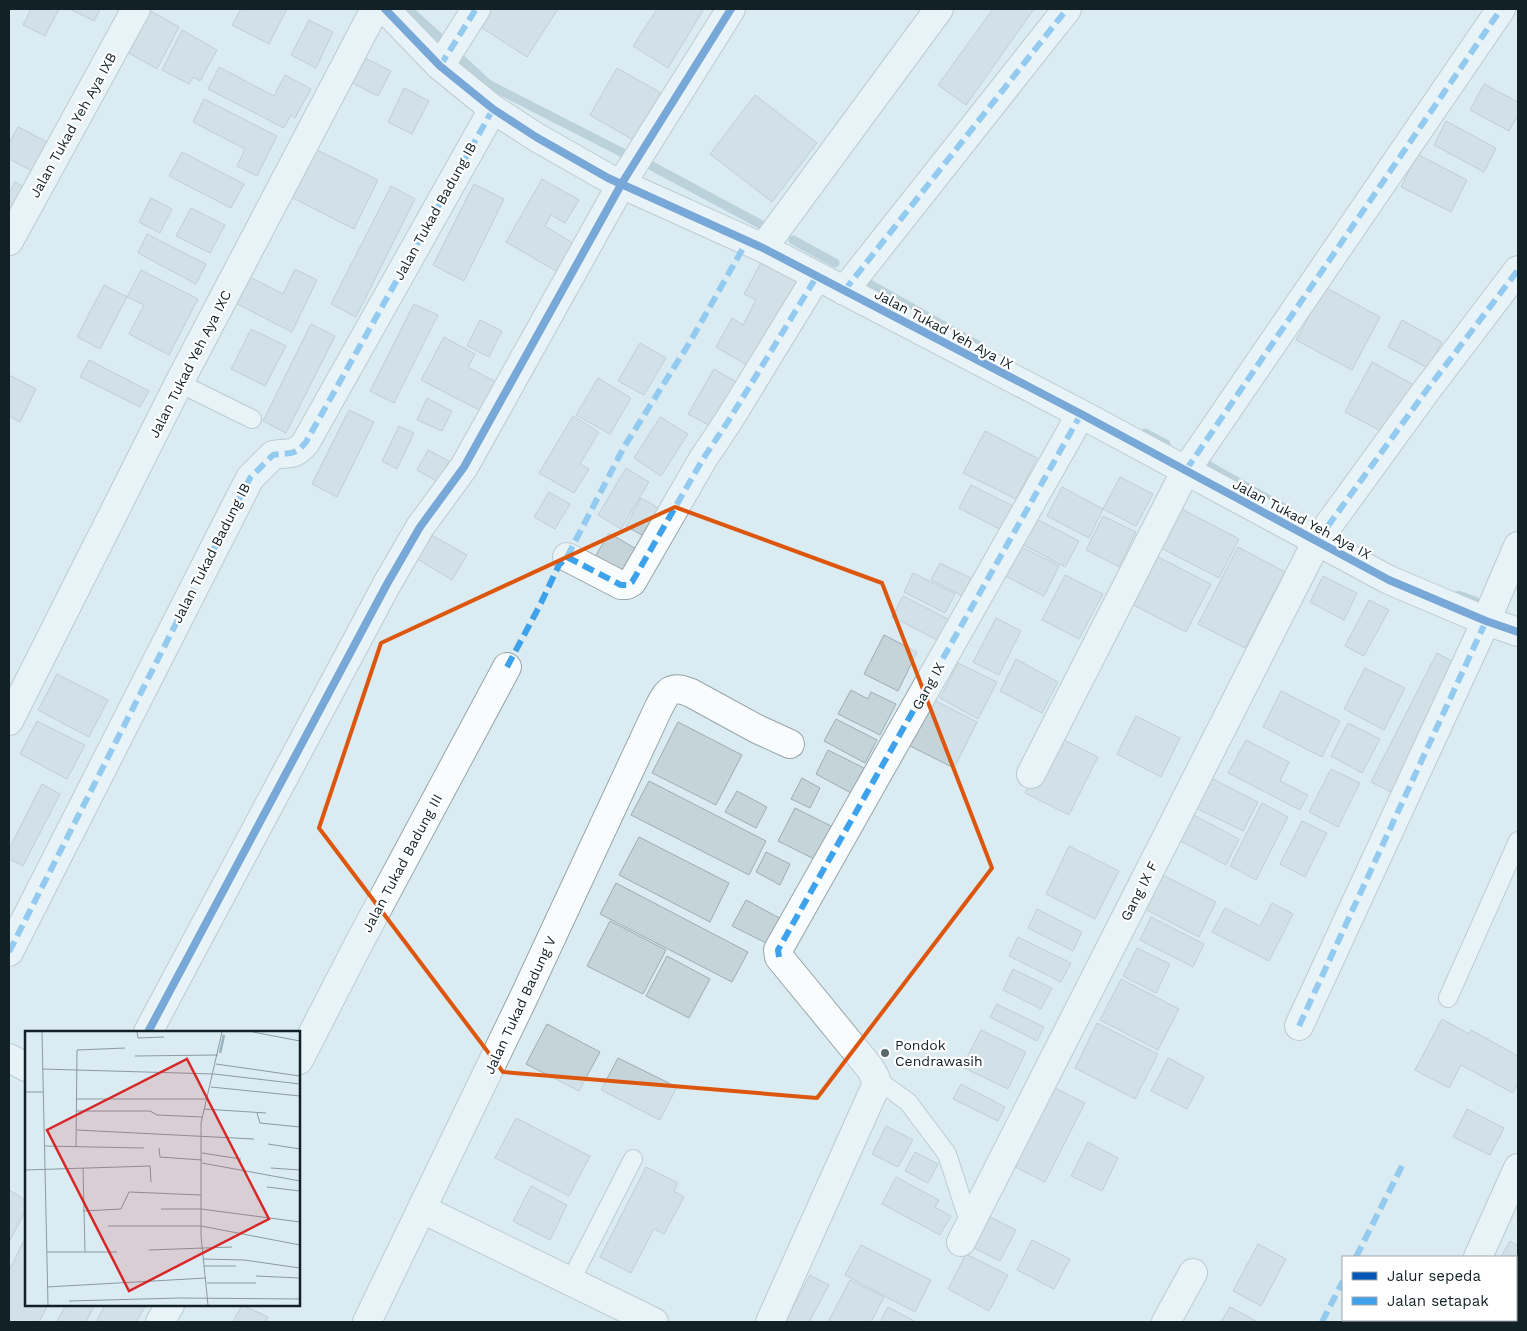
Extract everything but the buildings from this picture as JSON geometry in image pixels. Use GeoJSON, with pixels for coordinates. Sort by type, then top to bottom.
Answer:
{"type":"FeatureCollection","features":[{"type":"Feature","properties":{"kind":"street","name":"Jalan Tukad Yeh Aya IXB"},"geometry":{"type":"LineString","coordinates":[[9,241],[136,9]]}},
{"type":"Feature","properties":{"kind":"street","name":"Jalan Tukad Yeh Aya IXC"},"geometry":{"type":"LineString","coordinates":[[9,721],[179,384],[375,9]]}},
{"type":"Feature","properties":{"kind":"street","name":"Jalan Tukad Yeh Aya IX"},"geometry":{"type":"LineString","coordinates":[[385,9],[440,66],[493,109],[536,137],[608,178],[763,248],[1186,470],[1389,580],[1486,621],[1518,632]]}},
{"type":"Feature","properties":{"kind":"street"},"geometry":{"type":"LineString","coordinates":[[440,66],[476,9]]}},
{"type":"Feature","properties":{"kind":"street"},"geometry":{"type":"LineString","coordinates":[[149,1031],[386,584],[420,527],[464,467],[622,183],[731,9]]}},
{"type":"Feature","properties":{"kind":"street"},"geometry":{"type":"LineString","coordinates":[[763,248],[939,9]]}},
{"type":"Feature","properties":{"kind":"street"},"geometry":{"type":"LineString","coordinates":[[844,290],[1067,9]]}},
{"type":"Feature","properties":{"kind":"street"},"geometry":{"type":"LineString","coordinates":[[1031,774],[1186,470],[1501,9]]}},
{"type":"Feature","properties":{"kind":"street","name":"Jalan Tukad Badung IB"},"geometry":{"type":"LineString","coordinates":[[9,952],[250,478],[273,455],[292,455],[306,442],[493,109]]}},
{"type":"Feature","properties":{"kind":"street","name":"Gang IX F"},"geometry":{"type":"LineString","coordinates":[[965,1234],[1316,541],[1518,270]]}},
{"type":"Feature","properties":{"kind":"street"},"geometry":{"type":"LineString","coordinates":[[567,556],[621,585],[627,585],[632,582],[703,458],[729,420],[817,276]]}},
{"type":"Feature","properties":{"kind":"street","name":"Gang IX"},"geometry":{"type":"LineString","coordinates":[[876,1079],[870,1068],[779,958],[778,950],[1080,414]]}},
{"type":"Feature","properties":{"kind":"street"},"geometry":{"type":"LineString","coordinates":[[1299,1026],[1486,621],[1518,546]]}},
{"type":"Feature","properties":{"kind":"street","name":"Jalan Tukad Badung III"},"geometry":{"type":"LineString","coordinates":[[300,1058],[358,945],[507,667]]}},
{"type":"Feature","properties":{"kind":"street","name":"Jalan Tukad Badung V"},"geometry":{"type":"LineString","coordinates":[[367,1322],[586,866],[658,707],[668,692],[674,688],[691,693],[757,729],[790,744]]}},
{"type":"Feature","properties":{"kind":"street"},"geometry":{"type":"LineString","coordinates":[[9,1058],[25,1066]]}},
{"type":"Feature","properties":{"kind":"street"},"geometry":{"type":"LineString","coordinates":[[770,1322],[875,1088],[876,1079]]}},
{"type":"Feature","properties":{"kind":"street"},"geometry":{"type":"LineString","coordinates":[[1478,1256],[1518,1168]]}},
{"type":"Feature","properties":{"kind":"street"},"geometry":{"type":"LineString","coordinates":[[422,1209],[654,1322]]}},
{"type":"Feature","properties":{"kind":"street"},"geometry":{"type":"LineString","coordinates":[[1166,1322],[1193,1273]]}},
{"type":"Feature","properties":{"kind":"street"},"geometry":{"type":"LineString","coordinates":[[160,1322],[169,1306]]}},
{"type":"Feature","properties":{"kind":"lane"},"geometry":{"type":"LineString","coordinates":[[179,384],[252,419]]}},
{"type":"Feature","properties":{"kind":"lane"},"geometry":{"type":"LineString","coordinates":[[1448,998],[1518,841]]}},
{"type":"Feature","properties":{"kind":"lane"},"geometry":{"type":"LineString","coordinates":[[876,1079],[908,1102],[947,1154],[965,1234]]}},
{"type":"Feature","properties":{"kind":"lane"},"geometry":{"type":"LineString","coordinates":[[570,1282],[633,1159]]}},
{"type":"Feature","properties":{"kind":"highlighted area"},"geometry":{"type":"Polygon","coordinates":[[[675,507],[882,583],[992,868],[817,1098],[503,1072],[319,828],[381,643],[675,507]]]}},
{"type":"Feature","properties":{"kind":"waterway"},"geometry":{"type":"LineString","coordinates":[[408,9],[439,37]]}},
{"type":"Feature","properties":{"kind":"waterway"},"geometry":{"type":"LineString","coordinates":[[460,58],[488,84],[625,154]]}},
{"type":"Feature","properties":{"kind":"waterway"},"geometry":{"type":"LineString","coordinates":[[650,165],[760,224]]}},
{"type":"Feature","properties":{"kind":"waterway"},"geometry":{"type":"LineString","coordinates":[[793,240],[835,263]]}},
{"type":"Feature","properties":{"kind":"waterway"},"geometry":{"type":"LineString","coordinates":[[866,282],[981,347]]}},
{"type":"Feature","properties":{"kind":"waterway"},"geometry":{"type":"LineString","coordinates":[[1145,433],[1166,444]]}},
{"type":"Feature","properties":{"kind":"waterway"},"geometry":{"type":"LineString","coordinates":[[1204,463],[1289,511]]}},
{"type":"Feature","properties":{"kind":"waterway"},"geometry":{"type":"LineString","coordinates":[[1458,595],[1475,601]]}},
{"type":"Feature","properties":{"kind":"marked path"},"geometry":{"type":"LineString","coordinates":[[440,66],[476,9]]}},
{"type":"Feature","properties":{"kind":"marked path"},"geometry":{"type":"LineString","coordinates":[[844,291],[1067,9]]}},
{"type":"Feature","properties":{"kind":"marked path"},"geometry":{"type":"LineString","coordinates":[[1186,470],[1501,9]]}},
{"type":"Feature","properties":{"kind":"marked path"},"geometry":{"type":"LineString","coordinates":[[9,952],[250,478],[273,455],[295,452],[306,442],[493,109]]}},
{"type":"Feature","properties":{"kind":"marked path"},"geometry":{"type":"LineString","coordinates":[[507,667],[559,565],[567,557],[624,447],[690,342],[747,241]]}},
{"type":"Feature","properties":{"kind":"marked path"},"geometry":{"type":"LineString","coordinates":[[1317,541],[1426,391],[1518,270]]}},
{"type":"Feature","properties":{"kind":"marked path"},"geometry":{"type":"LineString","coordinates":[[567,557],[621,585],[627,585],[632,582],[703,459],[817,276]]}},
{"type":"Feature","properties":{"kind":"marked path"},"geometry":{"type":"LineString","coordinates":[[779,957],[778,950],[1081,414]]}},
{"type":"Feature","properties":{"kind":"marked path"},"geometry":{"type":"LineString","coordinates":[[1299,1026],[1486,621]]}},
{"type":"Feature","properties":{"kind":"marked path"},"geometry":{"type":"LineString","coordinates":[[1357,1256],[1402,1166]]}},
{"type":"Feature","properties":{"kind":"marked path"},"geometry":{"type":"LineString","coordinates":[[1322,1322],[1342,1283]]}},
{"type":"Feature","properties":{"kind":"cycle path"},"geometry":{"type":"LineString","coordinates":[[385,9],[440,66],[493,109],[536,137],[608,178],[763,248],[1081,414],[1389,580],[1486,621],[1518,632]]}},
{"type":"Feature","properties":{"kind":"cycle path"},"geometry":{"type":"LineString","coordinates":[[149,1031],[387,584],[420,527],[464,467],[622,183],[731,9]]}},
{"type":"Feature","properties":{"kind":"place","name":"Pondok Cendrawasih"},"geometry":{"type":"Point","coordinates":[885,1053]}}]}
